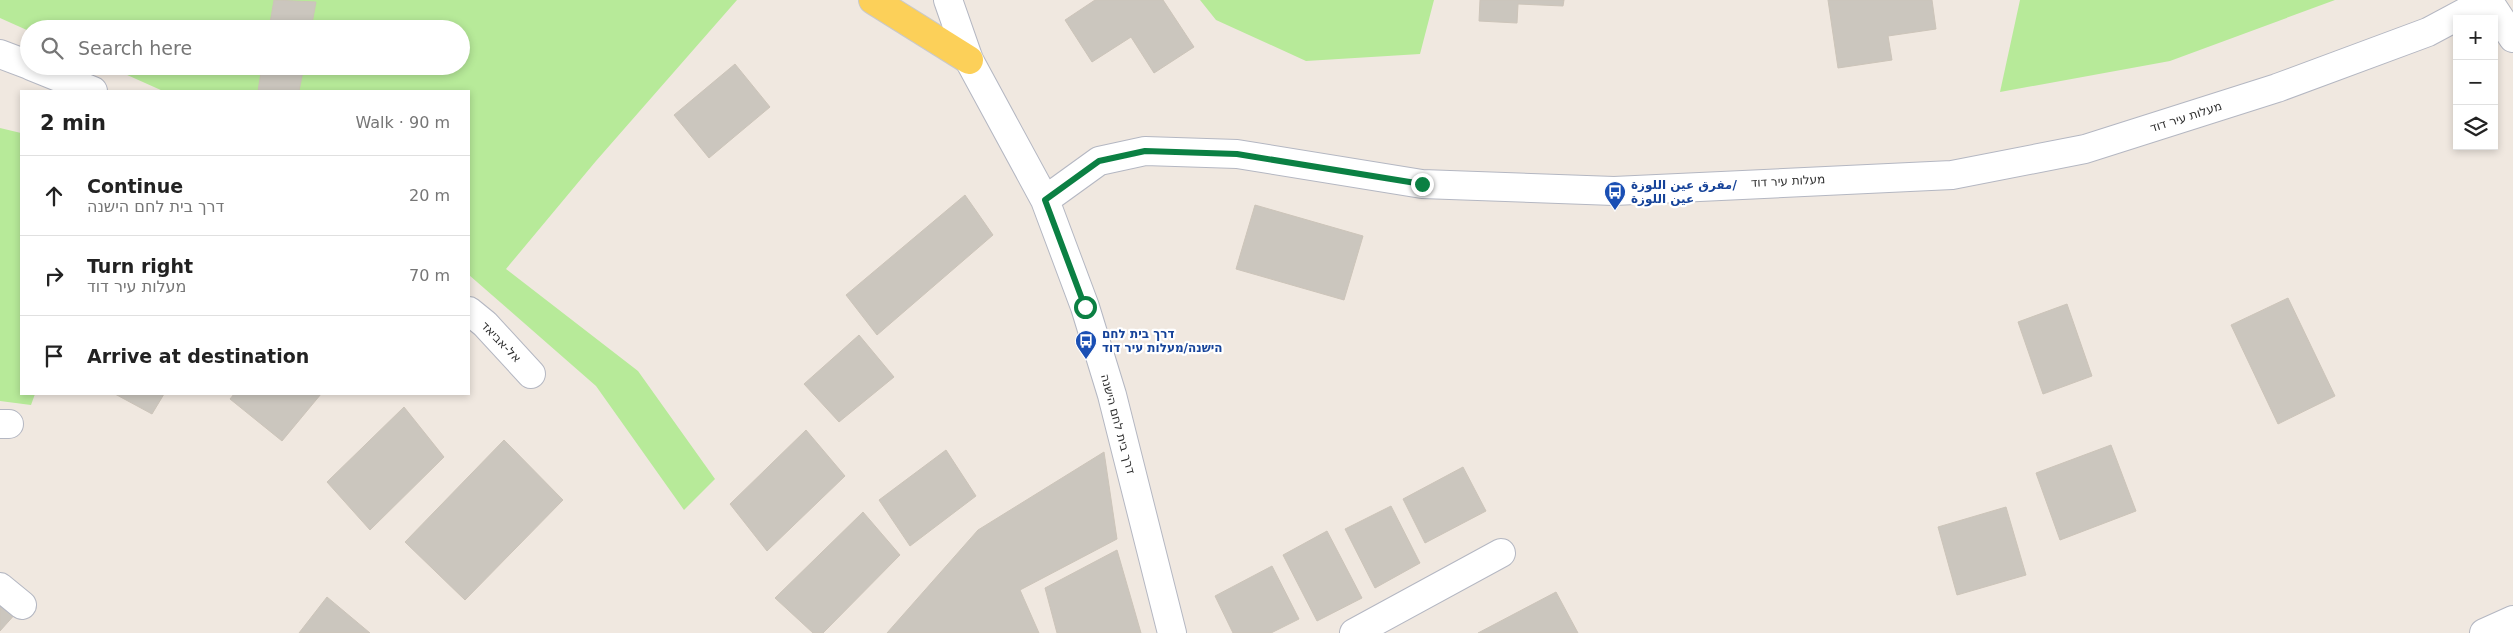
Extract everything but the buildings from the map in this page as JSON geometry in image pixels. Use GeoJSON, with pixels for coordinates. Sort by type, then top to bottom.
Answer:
{"type":"FeatureCollection","features":[{"type":"Feature","properties":{"kind":"main road"},"geometry":{"type":"LineString","coordinates":[[873,0],[969,60]]}},
{"type":"Feature","properties":{"kind":"street","name":"דרך בית לחם הישנה"},"geometry":{"type":"LineString","coordinates":[[948,0],[969,60],[1045,200],[1085,307],[1112,395],[1172,633]]}},
{"type":"Feature","properties":{"kind":"street"},"geometry":{"type":"LineString","coordinates":[[2488,0],[2513,38]]}},
{"type":"Feature","properties":{"kind":"street","name":"מעלות עיר דוד"},"geometry":{"type":"LineString","coordinates":[[1045,200],[1099,161],[1145,151],[1237,154],[1422,184],[1614,191],[1952,174],[2086,149],[2277,88],[2428,32],[2488,0]]}},
{"type":"Feature","properties":{"kind":"street"},"geometry":{"type":"LineString","coordinates":[[0,54],[20,62]]}},
{"type":"Feature","properties":{"kind":"street"},"geometry":{"type":"LineString","coordinates":[[53,75],[90,90]]}},
{"type":"Feature","properties":{"kind":"street","name":"אל-אביאד"},"geometry":{"type":"LineString","coordinates":[[470,312],[485,324],[531,374]]}},
{"type":"Feature","properties":{"kind":"street"},"geometry":{"type":"LineString","coordinates":[[1354,633],[1501,554]]}},
{"type":"Feature","properties":{"kind":"street"},"geometry":{"type":"LineString","coordinates":[[0,587],[22,604]]}},
{"type":"Feature","properties":{"kind":"street"},"geometry":{"type":"LineString","coordinates":[[2484,633],[2513,620]]}},
{"type":"Feature","properties":{"kind":"green space"},"geometry":{"type":"Polygon","coordinates":[[[0,0],[737,0],[596,161],[506,269],[638,371],[715,479],[684,510],[596,386],[470,276],[470,90],[161,90],[127,75],[470,75],[470,20],[20,20],[20,27],[0,18],[0,0]]]}},
{"type":"Feature","properties":{"kind":"green space"},"geometry":{"type":"Polygon","coordinates":[[[1200,0],[1434,0],[1420,54],[1306,61],[1216,20],[1200,0]]]}},
{"type":"Feature","properties":{"kind":"green space"},"geometry":{"type":"Polygon","coordinates":[[[2020,0],[2335,0],[2170,61],[2000,92],[2020,0]]]}},
{"type":"Feature","properties":{"kind":"green space"},"geometry":{"type":"Polygon","coordinates":[[[0,128],[20,133],[20,395],[35,395],[31,405],[0,401],[0,128]]]}},
{"type":"Feature","properties":{"kind":"place","name":"مفرق عين اللوزة/ عين اللوزة"},"geometry":{"type":"Point","coordinates":[1615,211]}},
{"type":"Feature","properties":{"kind":"place","name":"דרך בית לחם הישנה/מעלות עיר דוד"},"geometry":{"type":"Point","coordinates":[1086,360]}},
{"type":"Feature","properties":{"kind":"route"},"geometry":{"type":"LineString","coordinates":[[1085,307],[1045,200],[1099,161],[1145,151],[1237,154],[1422,184]]}}]}
